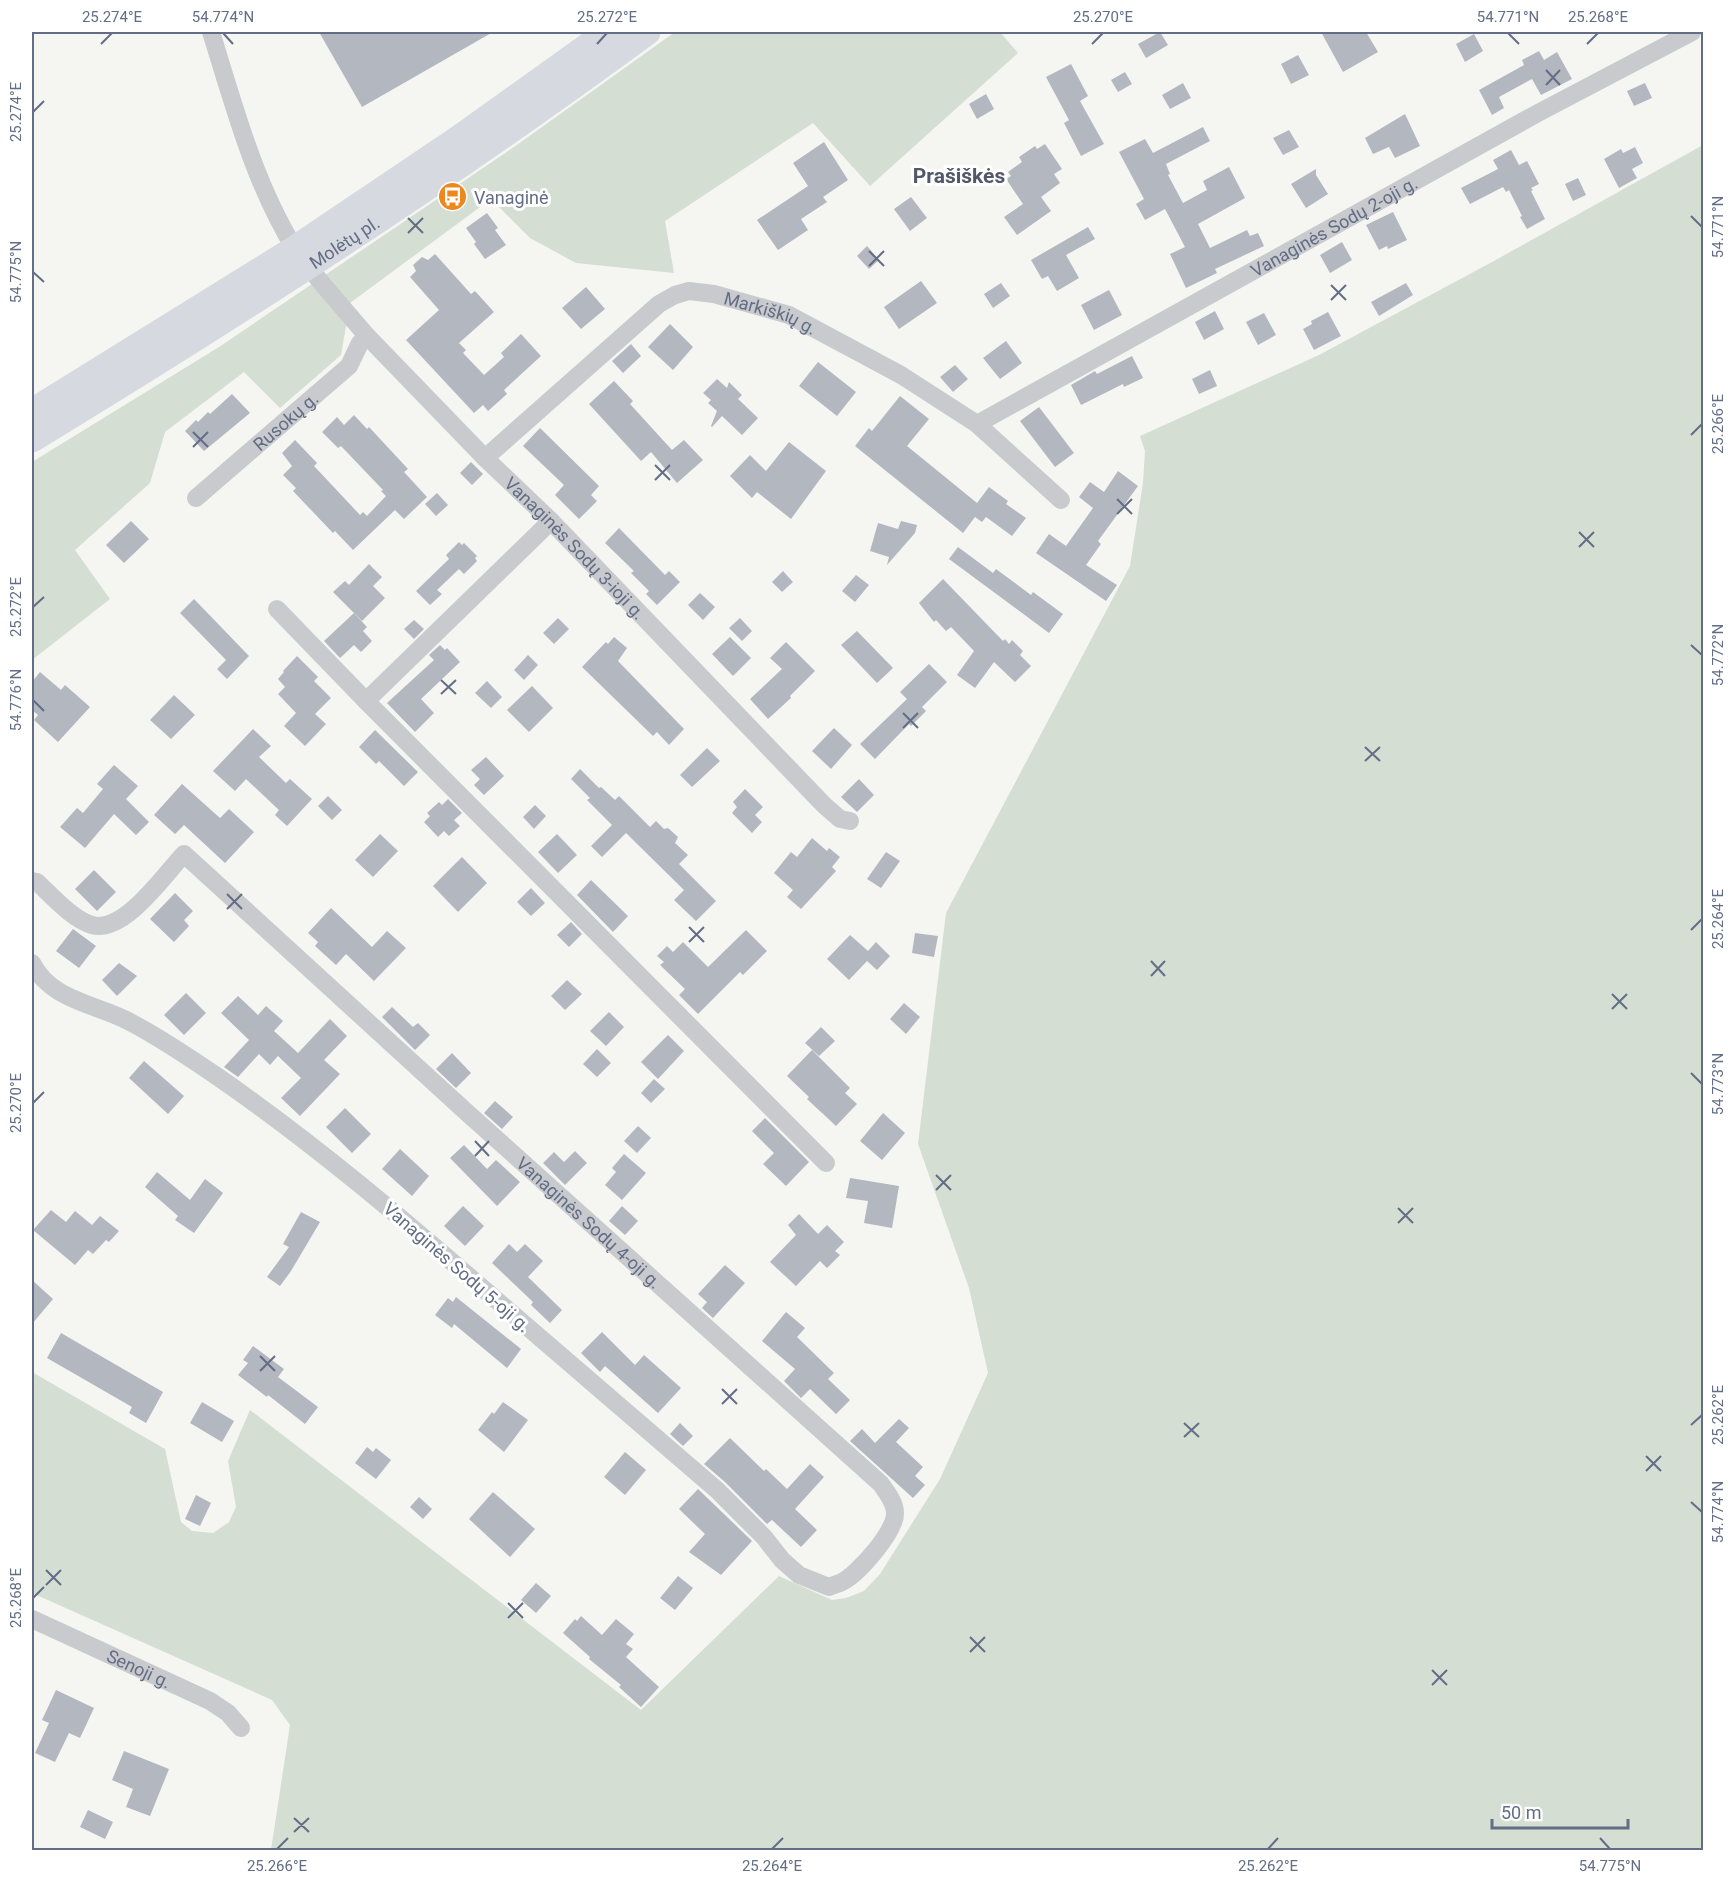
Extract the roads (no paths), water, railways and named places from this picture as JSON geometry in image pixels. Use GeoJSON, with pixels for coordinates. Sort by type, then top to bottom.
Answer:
{"type":"FeatureCollection","features":[{"type":"Feature","properties":{"kind":"highway","name":"Molėtų pl."},"geometry":{"type":"LineString","coordinates":[[32,439],[302,257],[457,140],[608,32]]}},
{"type":"Feature","properties":{"kind":"highway","name":"Molėtų pl."},"geometry":{"type":"LineString","coordinates":[[32,412],[441,179],[646,32]]}},
{"type":"Feature","properties":{"kind":"street","name":"Vanaginės Sodų 3-ioji g."},"geometry":{"type":"LineString","coordinates":[[211,32],[233,104],[262,184],[284,231],[319,280],[367,336],[485,458],[551,521],[824,805],[840,819],[850,821]]}},
{"type":"Feature","properties":{"kind":"street","name":"Vanaginės Sodų 2-oji g."},"geometry":{"type":"LineString","coordinates":[[977,424],[1538,112],[1692,32]]}},
{"type":"Feature","properties":{"kind":"street","name":"Markiškių g."},"geometry":{"type":"LineString","coordinates":[[485,458],[659,304],[675,295],[689,291],[714,294],[789,315],[901,375],[977,424],[1061,500]]}},
{"type":"Feature","properties":{"kind":"street","name":"Rusokų g."},"geometry":{"type":"LineString","coordinates":[[196,498],[349,366],[360,343],[367,336]]}},
{"type":"Feature","properties":{"kind":"street"},"geometry":{"type":"LineString","coordinates":[[366,701],[551,521]]}},
{"type":"Feature","properties":{"kind":"street"},"geometry":{"type":"LineString","coordinates":[[277,609],[826,1163]]}},
{"type":"Feature","properties":{"kind":"street","name":"Vanaginės Sodų 4-oji g."},"geometry":{"type":"LineString","coordinates":[[32,881],[37,882],[74,916],[91,925],[106,926],[123,918],[184,854],[463,1109],[880,1484],[894,1505],[894,1523],[858,1570]]}},
{"type":"Feature","properties":{"kind":"street","name":"Vanaginės Sodų 5-oji g."},"geometry":{"type":"LineString","coordinates":[[32,963],[45,980],[61,993],[128,1020],[157,1037],[296,1133],[402,1219],[717,1490],[764,1537],[782,1560],[799,1575],[829,1587],[843,1582],[858,1570]]}},
{"type":"Feature","properties":{"kind":"street","name":"Senoji g."},"geometry":{"type":"LineString","coordinates":[[32,1619],[210,1701],[228,1713],[241,1728]]}},
{"type":"Feature","properties":{"kind":"place","name":"Vanaginė"},"geometry":{"type":"Point","coordinates":[453,197]}},
{"type":"Feature","properties":{"kind":"district","name":"Prašiškės"},"geometry":{"type":"Point","coordinates":[959,176]}}]}
